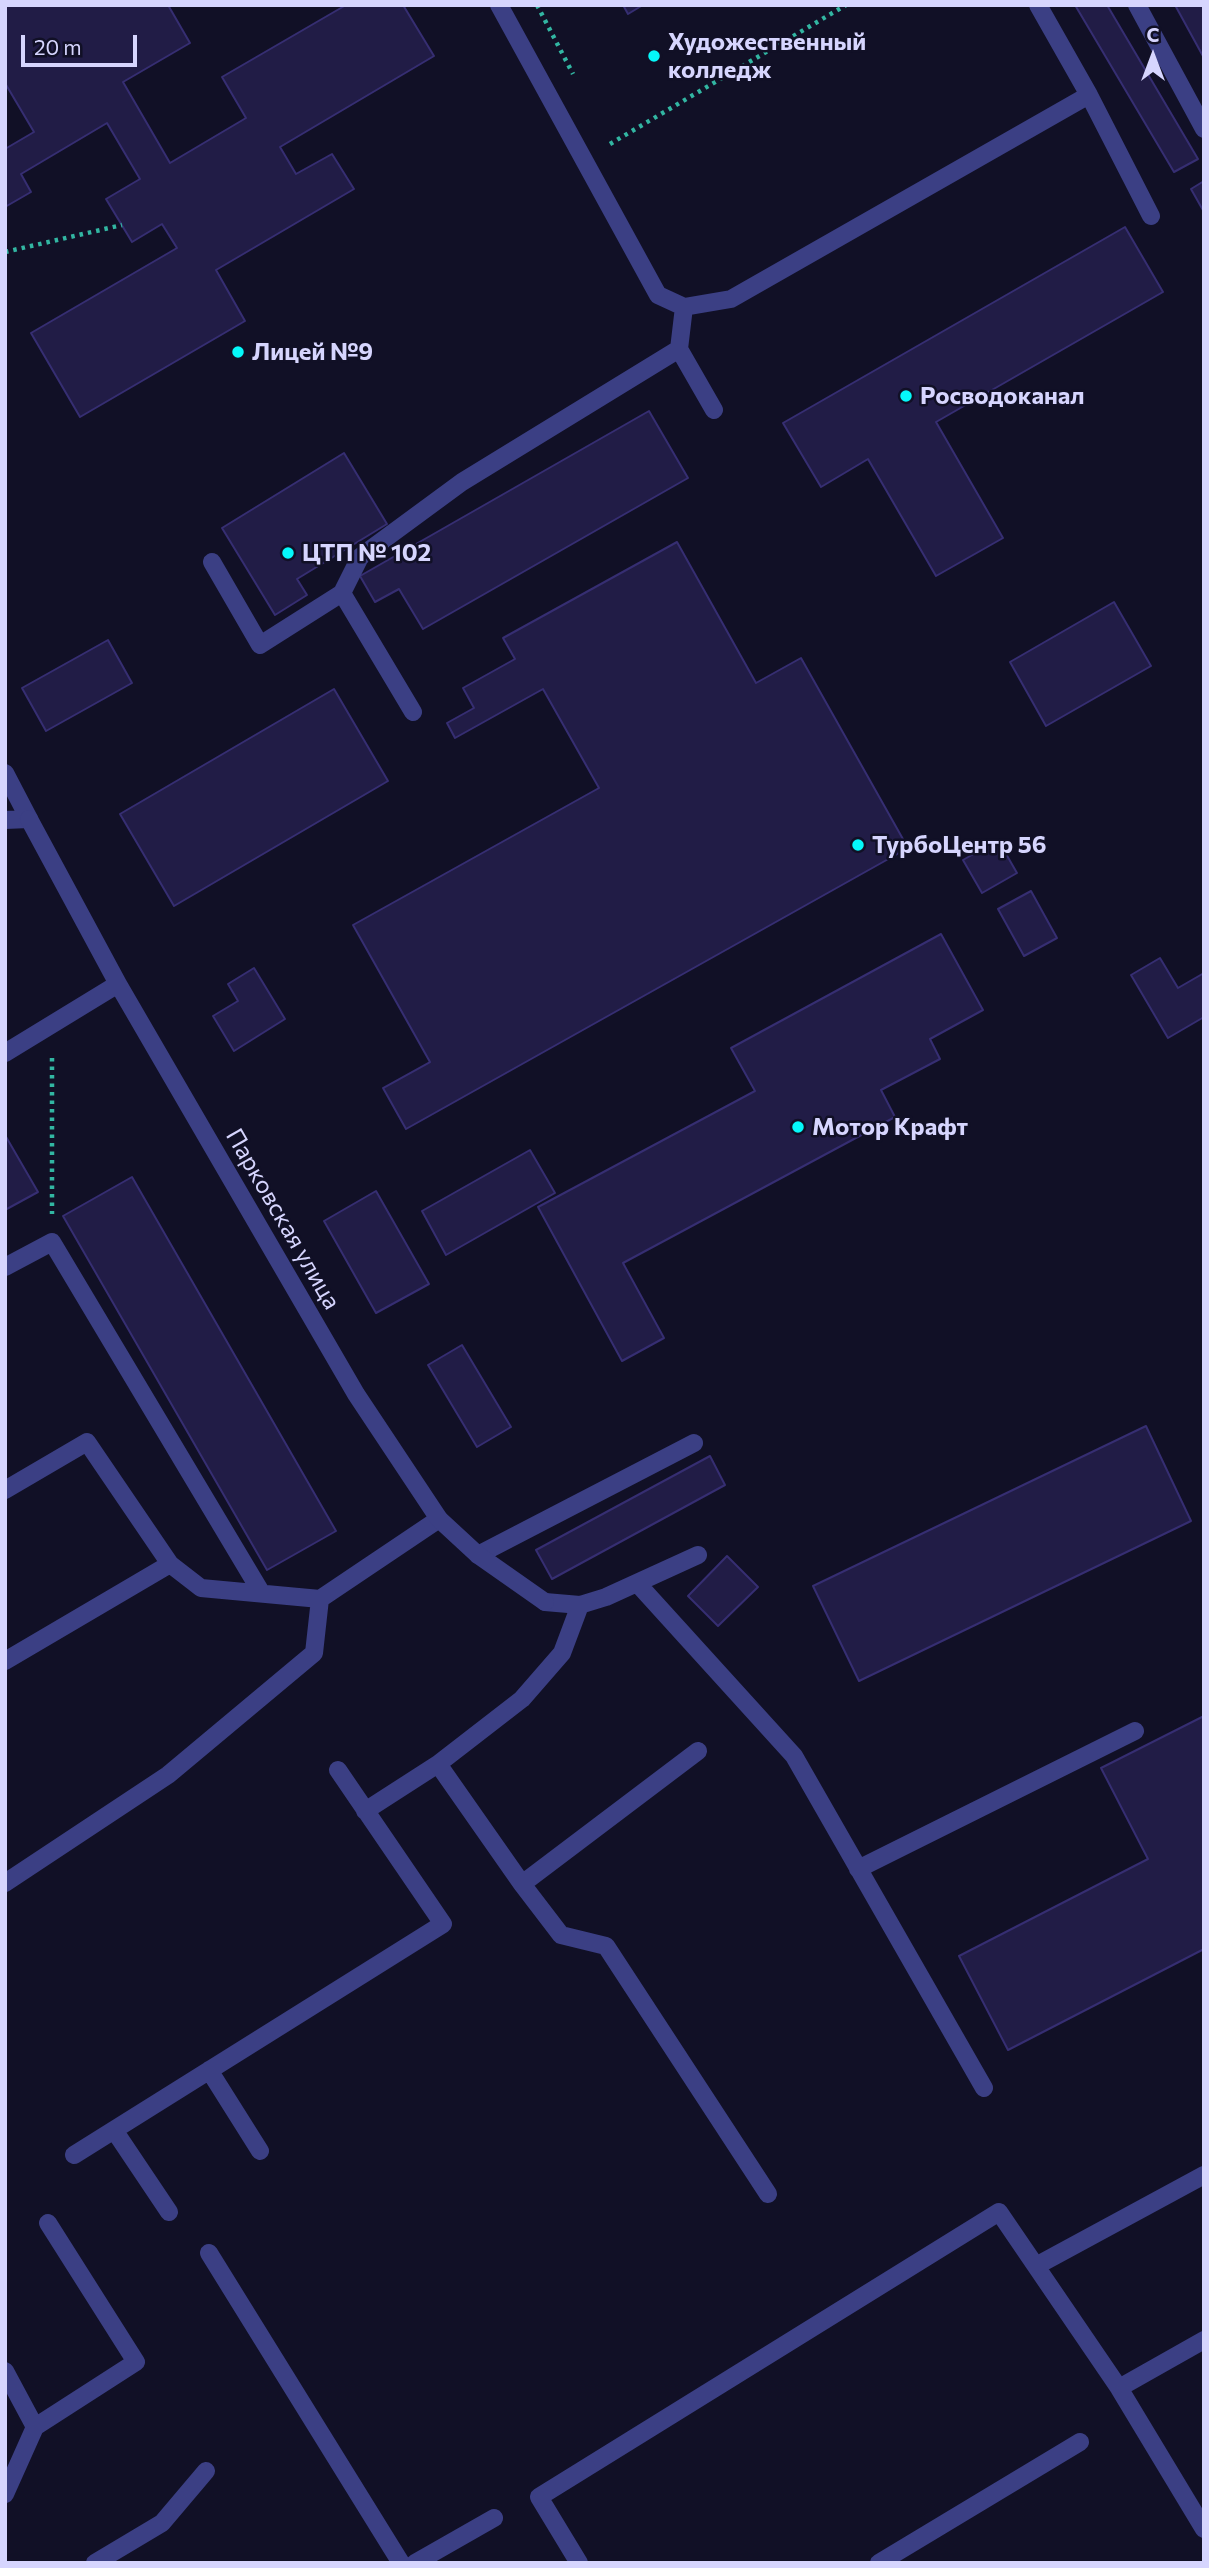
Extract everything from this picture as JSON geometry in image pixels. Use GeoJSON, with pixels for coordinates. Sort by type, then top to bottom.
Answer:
{"type":"FeatureCollection","features":[{"type":"Feature","properties":{"kind":"street"},"geometry":{"type":"LineString","coordinates":[[499,5],[657,296],[684,307],[731,299],[1089,95]]}},
{"type":"Feature","properties":{"kind":"street"},"geometry":{"type":"LineString","coordinates":[[1038,5],[1089,95],[1151,216]]}},
{"type":"Feature","properties":{"kind":"street"},"geometry":{"type":"LineString","coordinates":[[1137,5],[1204,129]]}},
{"type":"Feature","properties":{"kind":"street"},"geometry":{"type":"LineString","coordinates":[[684,307],[679,349],[713,410]]}},
{"type":"Feature","properties":{"kind":"street"},"geometry":{"type":"LineString","coordinates":[[212,562],[260,645],[342,593],[360,556],[450,491],[679,349]]}},
{"type":"Feature","properties":{"kind":"street"},"geometry":{"type":"LineString","coordinates":[[342,593],[413,712]]}},
{"type":"Feature","properties":{"kind":"street","name":"Парковская улица"},"geometry":{"type":"LineString","coordinates":[[5,773],[118,984],[356,1394],[439,1519],[478,1555],[545,1602],[580,1605]]}},
{"type":"Feature","properties":{"kind":"street"},"geometry":{"type":"LineString","coordinates":[[5,820],[29,820]]}},
{"type":"Feature","properties":{"kind":"street"},"geometry":{"type":"LineString","coordinates":[[5,1053],[118,984]]}},
{"type":"Feature","properties":{"kind":"street"},"geometry":{"type":"LineString","coordinates":[[5,1267],[52,1242],[261,1592]]}},
{"type":"Feature","properties":{"kind":"street"},"geometry":{"type":"LineString","coordinates":[[5,1490],[87,1442],[170,1564],[201,1588],[232,1593],[261,1592],[320,1599],[439,1519]]}},
{"type":"Feature","properties":{"kind":"street"},"geometry":{"type":"LineString","coordinates":[[478,1555],[694,1443]]}},
{"type":"Feature","properties":{"kind":"street"},"geometry":{"type":"LineString","coordinates":[[365,1811],[438,1764],[522,1699],[562,1653],[580,1605],[698,1555]]}},
{"type":"Feature","properties":{"kind":"street"},"geometry":{"type":"LineString","coordinates":[[5,1661],[170,1564]]}},
{"type":"Feature","properties":{"kind":"street"},"geometry":{"type":"LineString","coordinates":[[637,1583],[794,1756],[984,2088]]}},
{"type":"Feature","properties":{"kind":"street"},"geometry":{"type":"LineString","coordinates":[[5,1883],[168,1775],[314,1653],[320,1599]]}},
{"type":"Feature","properties":{"kind":"street"},"geometry":{"type":"LineString","coordinates":[[858,1869],[1135,1731]]}},
{"type":"Feature","properties":{"kind":"street"},"geometry":{"type":"LineString","coordinates":[[522,1884],[698,1751]]}},
{"type":"Feature","properties":{"kind":"street"},"geometry":{"type":"LineString","coordinates":[[438,1764],[561,1935],[606,1946],[768,2194]]}},
{"type":"Feature","properties":{"kind":"street"},"geometry":{"type":"LineString","coordinates":[[74,2155],[443,1924],[338,1770]]}},
{"type":"Feature","properties":{"kind":"street"},"geometry":{"type":"LineString","coordinates":[[209,2070],[260,2151]]}},
{"type":"Feature","properties":{"kind":"street"},"geometry":{"type":"LineString","coordinates":[[114,2130],[169,2212]]}},
{"type":"Feature","properties":{"kind":"street"},"geometry":{"type":"LineString","coordinates":[[1036,2266],[1204,2175]]}},
{"type":"Feature","properties":{"kind":"street"},"geometry":{"type":"LineString","coordinates":[[579,2563],[539,2497],[999,2212],[1119,2388],[1204,2529]]}},
{"type":"Feature","properties":{"kind":"street"},"geometry":{"type":"LineString","coordinates":[[5,2494],[35,2427],[136,2362],[48,2222]]}},
{"type":"Feature","properties":{"kind":"street"},"geometry":{"type":"LineString","coordinates":[[209,2253],[401,2563]]}},
{"type":"Feature","properties":{"kind":"street"},"geometry":{"type":"LineString","coordinates":[[1119,2388],[1204,2340]]}},
{"type":"Feature","properties":{"kind":"street"},"geometry":{"type":"LineString","coordinates":[[5,2371],[35,2427]]}},
{"type":"Feature","properties":{"kind":"street"},"geometry":{"type":"LineString","coordinates":[[879,2563],[1080,2442]]}},
{"type":"Feature","properties":{"kind":"street"},"geometry":{"type":"LineString","coordinates":[[95,2563],[162,2523],[206,2471]]}},
{"type":"Feature","properties":{"kind":"street"},"geometry":{"type":"LineString","coordinates":[[415,2563],[494,2518]]}},
{"type":"Feature","properties":{"kind":"path"},"geometry":{"type":"LineString","coordinates":[[611,145],[846,5]]}},
{"type":"Feature","properties":{"kind":"path"},"geometry":{"type":"LineString","coordinates":[[5,252],[122,225]]}},
{"type":"Feature","properties":{"kind":"path"},"geometry":{"type":"LineString","coordinates":[[52,1054],[52,1242]]}},
{"type":"Feature","properties":{"kind":"building"},"geometry":{"type":"Polygon","coordinates":[[[5,5],[168,5],[190,43],[123,82],[170,163],[246,118],[222,77],[346,5],[403,5],[434,56],[280,147],[296,174],[332,154],[354,189],[216,270],[245,321],[80,417],[31,333],[177,248],[162,224],[132,242],[106,199],[140,179],[107,123],[21,174],[31,192],[5,207],[5,149],[34,132],[5,83],[5,5]]]}},
{"type":"Feature","properties":{"kind":"building"},"geometry":{"type":"Polygon","coordinates":[[[623,5],[643,5],[628,14],[623,5]]]}},
{"type":"Feature","properties":{"kind":"building"},"geometry":{"type":"Polygon","coordinates":[[[1075,5],[1107,5],[1198,159],[1174,172],[1075,5]]]}},
{"type":"Feature","properties":{"kind":"building"},"geometry":{"type":"Polygon","coordinates":[[[1175,5],[1204,5],[1204,58],[1175,5]]]}},
{"type":"Feature","properties":{"kind":"building"},"geometry":{"type":"Polygon","coordinates":[[[1204,181],[1204,212],[1191,189],[1204,181]]]}},
{"type":"Feature","properties":{"kind":"building","name":"Росводоканал"},"geometry":{"type":"Polygon","coordinates":[[[1125,227],[1163,292],[936,422],[1003,538],[936,576],[868,459],[821,487],[783,423],[1125,227]]]}},
{"type":"Feature","properties":{"kind":"building"},"geometry":{"type":"Polygon","coordinates":[[[649,411],[688,478],[423,629],[399,589],[375,602],[360,576],[649,411]]]}},
{"type":"Feature","properties":{"kind":"building","name":"ЦТП № 102"},"geometry":{"type":"Polygon","coordinates":[[[344,453],[387,524],[297,579],[307,595],[275,615],[222,528],[344,453]]]}},
{"type":"Feature","properties":{"kind":"building"},"geometry":{"type":"Polygon","coordinates":[[[677,542],[756,683],[801,658],[908,848],[406,1129],[383,1088],[430,1062],[353,925],[599,788],[543,689],[455,738],[447,723],[474,708],[463,688],[515,659],[503,638],[677,542]]]}},
{"type":"Feature","properties":{"kind":"building"},"geometry":{"type":"Polygon","coordinates":[[[1114,602],[1151,666],[1046,726],[1010,662],[1114,602]]]}},
{"type":"Feature","properties":{"kind":"building"},"geometry":{"type":"Polygon","coordinates":[[[108,640],[132,683],[46,731],[22,688],[108,640]]]}},
{"type":"Feature","properties":{"kind":"building"},"geometry":{"type":"Polygon","coordinates":[[[334,689],[388,781],[174,906],[120,814],[334,689]]]}},
{"type":"Feature","properties":{"kind":"building"},"geometry":{"type":"Polygon","coordinates":[[[998,840],[1017,873],[982,893],[963,860],[998,840]]]}},
{"type":"Feature","properties":{"kind":"building"},"geometry":{"type":"Polygon","coordinates":[[[1031,891],[1057,938],[1024,956],[998,909],[1031,891]]]}},
{"type":"Feature","properties":{"kind":"building"},"geometry":{"type":"Polygon","coordinates":[[[941,934],[983,1010],[930,1039],[940,1059],[881,1090],[895,1117],[623,1263],[664,1338],[622,1361],[538,1207],[755,1091],[731,1048],[941,934]]]}},
{"type":"Feature","properties":{"kind":"building"},"geometry":{"type":"Polygon","coordinates":[[[1160,958],[1178,988],[1204,973],[1204,1017],[1168,1038],[1131,975],[1160,958]]]}},
{"type":"Feature","properties":{"kind":"building"},"geometry":{"type":"Polygon","coordinates":[[[254,968],[285,1019],[234,1051],[213,1016],[238,1001],[228,984],[254,968]]]}},
{"type":"Feature","properties":{"kind":"building"},"geometry":{"type":"Polygon","coordinates":[[[5,1135],[38,1192],[5,1210],[5,1135]]]}},
{"type":"Feature","properties":{"kind":"building"},"geometry":{"type":"Polygon","coordinates":[[[530,1150],[555,1193],[446,1255],[422,1211],[530,1150]]]}},
{"type":"Feature","properties":{"kind":"building"},"geometry":{"type":"Polygon","coordinates":[[[132,1177],[336,1531],[267,1570],[63,1216],[132,1177]]]}},
{"type":"Feature","properties":{"kind":"building"},"geometry":{"type":"Polygon","coordinates":[[[376,1191],[429,1284],[376,1313],[324,1221],[376,1191]]]}},
{"type":"Feature","properties":{"kind":"building"},"geometry":{"type":"Polygon","coordinates":[[[462,1345],[511,1427],[477,1447],[428,1365],[462,1345]]]}},
{"type":"Feature","properties":{"kind":"building"},"geometry":{"type":"Polygon","coordinates":[[[1146,1426],[1191,1521],[859,1681],[813,1586],[1146,1426]]]}},
{"type":"Feature","properties":{"kind":"building"},"geometry":{"type":"Polygon","coordinates":[[[710,1456],[725,1485],[552,1579],[536,1550],[710,1456]]]}},
{"type":"Feature","properties":{"kind":"building"},"geometry":{"type":"Polygon","coordinates":[[[727,1556],[758,1587],[718,1626],[688,1596],[727,1556]]]}},
{"type":"Feature","properties":{"kind":"building"},"geometry":{"type":"Polygon","coordinates":[[[1204,1716],[1204,1949],[1008,2050],[959,1956],[1148,1859],[1101,1768],[1204,1716]]]}},
{"type":"Feature","properties":{"kind":"place","name":"Художественный колледж"},"geometry":{"type":"Point","coordinates":[654,56]}},
{"type":"Feature","properties":{"kind":"place","name":"Лицей №9"},"geometry":{"type":"Point","coordinates":[238,352]}},
{"type":"Feature","properties":{"kind":"place","name":"Росводоканал"},"geometry":{"type":"Point","coordinates":[906,396]}},
{"type":"Feature","properties":{"kind":"place","name":"ЦТП № 102"},"geometry":{"type":"Point","coordinates":[288,553]}},
{"type":"Feature","properties":{"kind":"place","name":"ТурбоЦентр 56"},"geometry":{"type":"Point","coordinates":[858,845]}},
{"type":"Feature","properties":{"kind":"place","name":"Мотор Крафт"},"geometry":{"type":"Point","coordinates":[798,1127]}}]}
